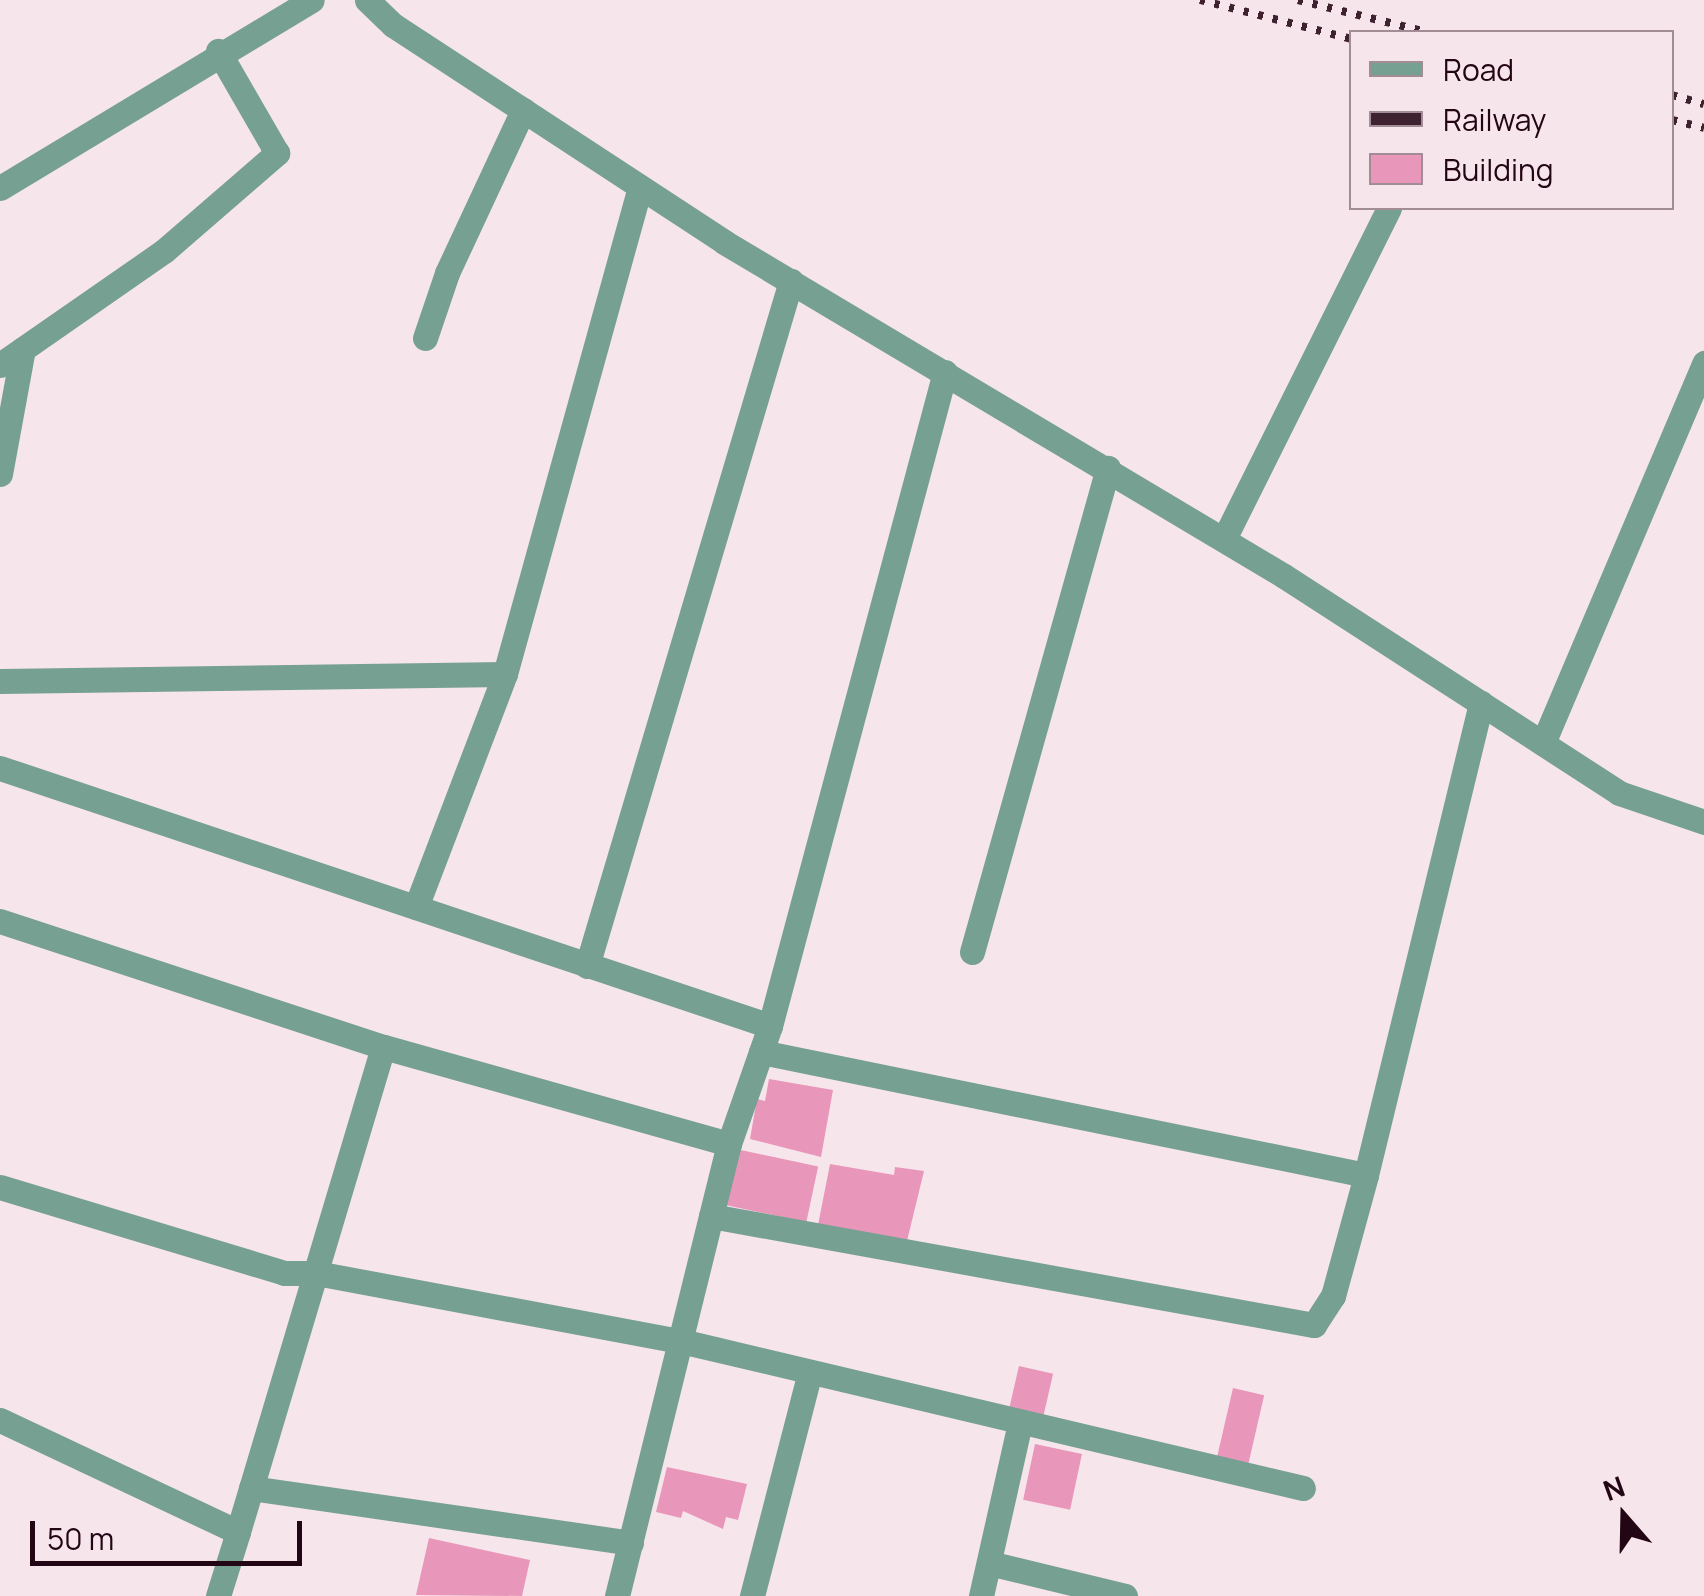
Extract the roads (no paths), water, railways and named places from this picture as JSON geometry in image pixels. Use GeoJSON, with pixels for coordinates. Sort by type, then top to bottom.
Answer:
{"type":"FeatureCollection","features":[{"type":"Feature","properties":{"kind":"street"},"geometry":{"type":"LineString","coordinates":[[0,188],[218,51],[312,0]]}},
{"type":"Feature","properties":{"kind":"street"},"geometry":{"type":"LineString","coordinates":[[367,0],[393,25],[640,187],[791,282],[1108,468],[1619,792],[1704,822]]}},
{"type":"Feature","properties":{"kind":"street"},"geometry":{"type":"LineString","coordinates":[[0,365],[164,251],[277,153],[218,51]]}},
{"type":"Feature","properties":{"kind":"street"},"geometry":{"type":"LineString","coordinates":[[425,338],[447,272],[523,110]]}},
{"type":"Feature","properties":{"kind":"street"},"geometry":{"type":"LineString","coordinates":[[416,908],[505,674],[640,187]]}},
{"type":"Feature","properties":{"kind":"street"},"geometry":{"type":"LineString","coordinates":[[1224,540],[1387,210]]}},
{"type":"Feature","properties":{"kind":"street"},"geometry":{"type":"LineString","coordinates":[[586,966],[791,282]]}},
{"type":"Feature","properties":{"kind":"street"},"geometry":{"type":"LineString","coordinates":[[0,474],[23,349]]}},
{"type":"Feature","properties":{"kind":"street"},"geometry":{"type":"LineString","coordinates":[[1542,743],[1704,363]]}},
{"type":"Feature","properties":{"kind":"street"},"geometry":{"type":"LineString","coordinates":[[618,1596],[729,1144],[770,1026],[945,372]]}},
{"type":"Feature","properties":{"kind":"street"},"geometry":{"type":"LineString","coordinates":[[972,952],[1108,468]]}},
{"type":"Feature","properties":{"kind":"street"},"geometry":{"type":"LineString","coordinates":[[0,681],[505,674]]}},
{"type":"Feature","properties":{"kind":"street"},"geometry":{"type":"LineString","coordinates":[[712,1216],[1314,1325],[1322,1322],[1333,1296],[1366,1175],[1481,704]]}},
{"type":"Feature","properties":{"kind":"street"},"geometry":{"type":"LineString","coordinates":[[0,768],[770,1026]]}},
{"type":"Feature","properties":{"kind":"street"},"geometry":{"type":"LineString","coordinates":[[0,921],[383,1047],[729,1144]]}},
{"type":"Feature","properties":{"kind":"street"},"geometry":{"type":"LineString","coordinates":[[218,1596],[383,1047]]}},
{"type":"Feature","properties":{"kind":"street"},"geometry":{"type":"LineString","coordinates":[[761,1052],[1366,1175]]}},
{"type":"Feature","properties":{"kind":"street"},"geometry":{"type":"LineString","coordinates":[[0,1187],[284,1272],[316,1273],[680,1342],[1303,1488]]}},
{"type":"Feature","properties":{"kind":"street"},"geometry":{"type":"LineString","coordinates":[[752,1596],[810,1372]]}},
{"type":"Feature","properties":{"kind":"street"},"geometry":{"type":"LineString","coordinates":[[0,1420],[238,1532]]}},
{"type":"Feature","properties":{"kind":"street"},"geometry":{"type":"LineString","coordinates":[[981,1596],[1020,1423]]}},
{"type":"Feature","properties":{"kind":"street"},"geometry":{"type":"LineString","coordinates":[[252,1488],[631,1543]]}},
{"type":"Feature","properties":{"kind":"street"},"geometry":{"type":"LineString","coordinates":[[989,1563],[1125,1596]]}},
{"type":"Feature","properties":{"kind":"railway"},"geometry":{"type":"LineString","coordinates":[[1200,0],[1349,38]]}},
{"type":"Feature","properties":{"kind":"railway"},"geometry":{"type":"LineString","coordinates":[[1298,0],[1418,30]]}},
{"type":"Feature","properties":{"kind":"railway"},"geometry":{"type":"LineString","coordinates":[[1674,96],[1704,104]]}},
{"type":"Feature","properties":{"kind":"railway"},"geometry":{"type":"LineString","coordinates":[[1674,120],[1704,128]]}}]}
